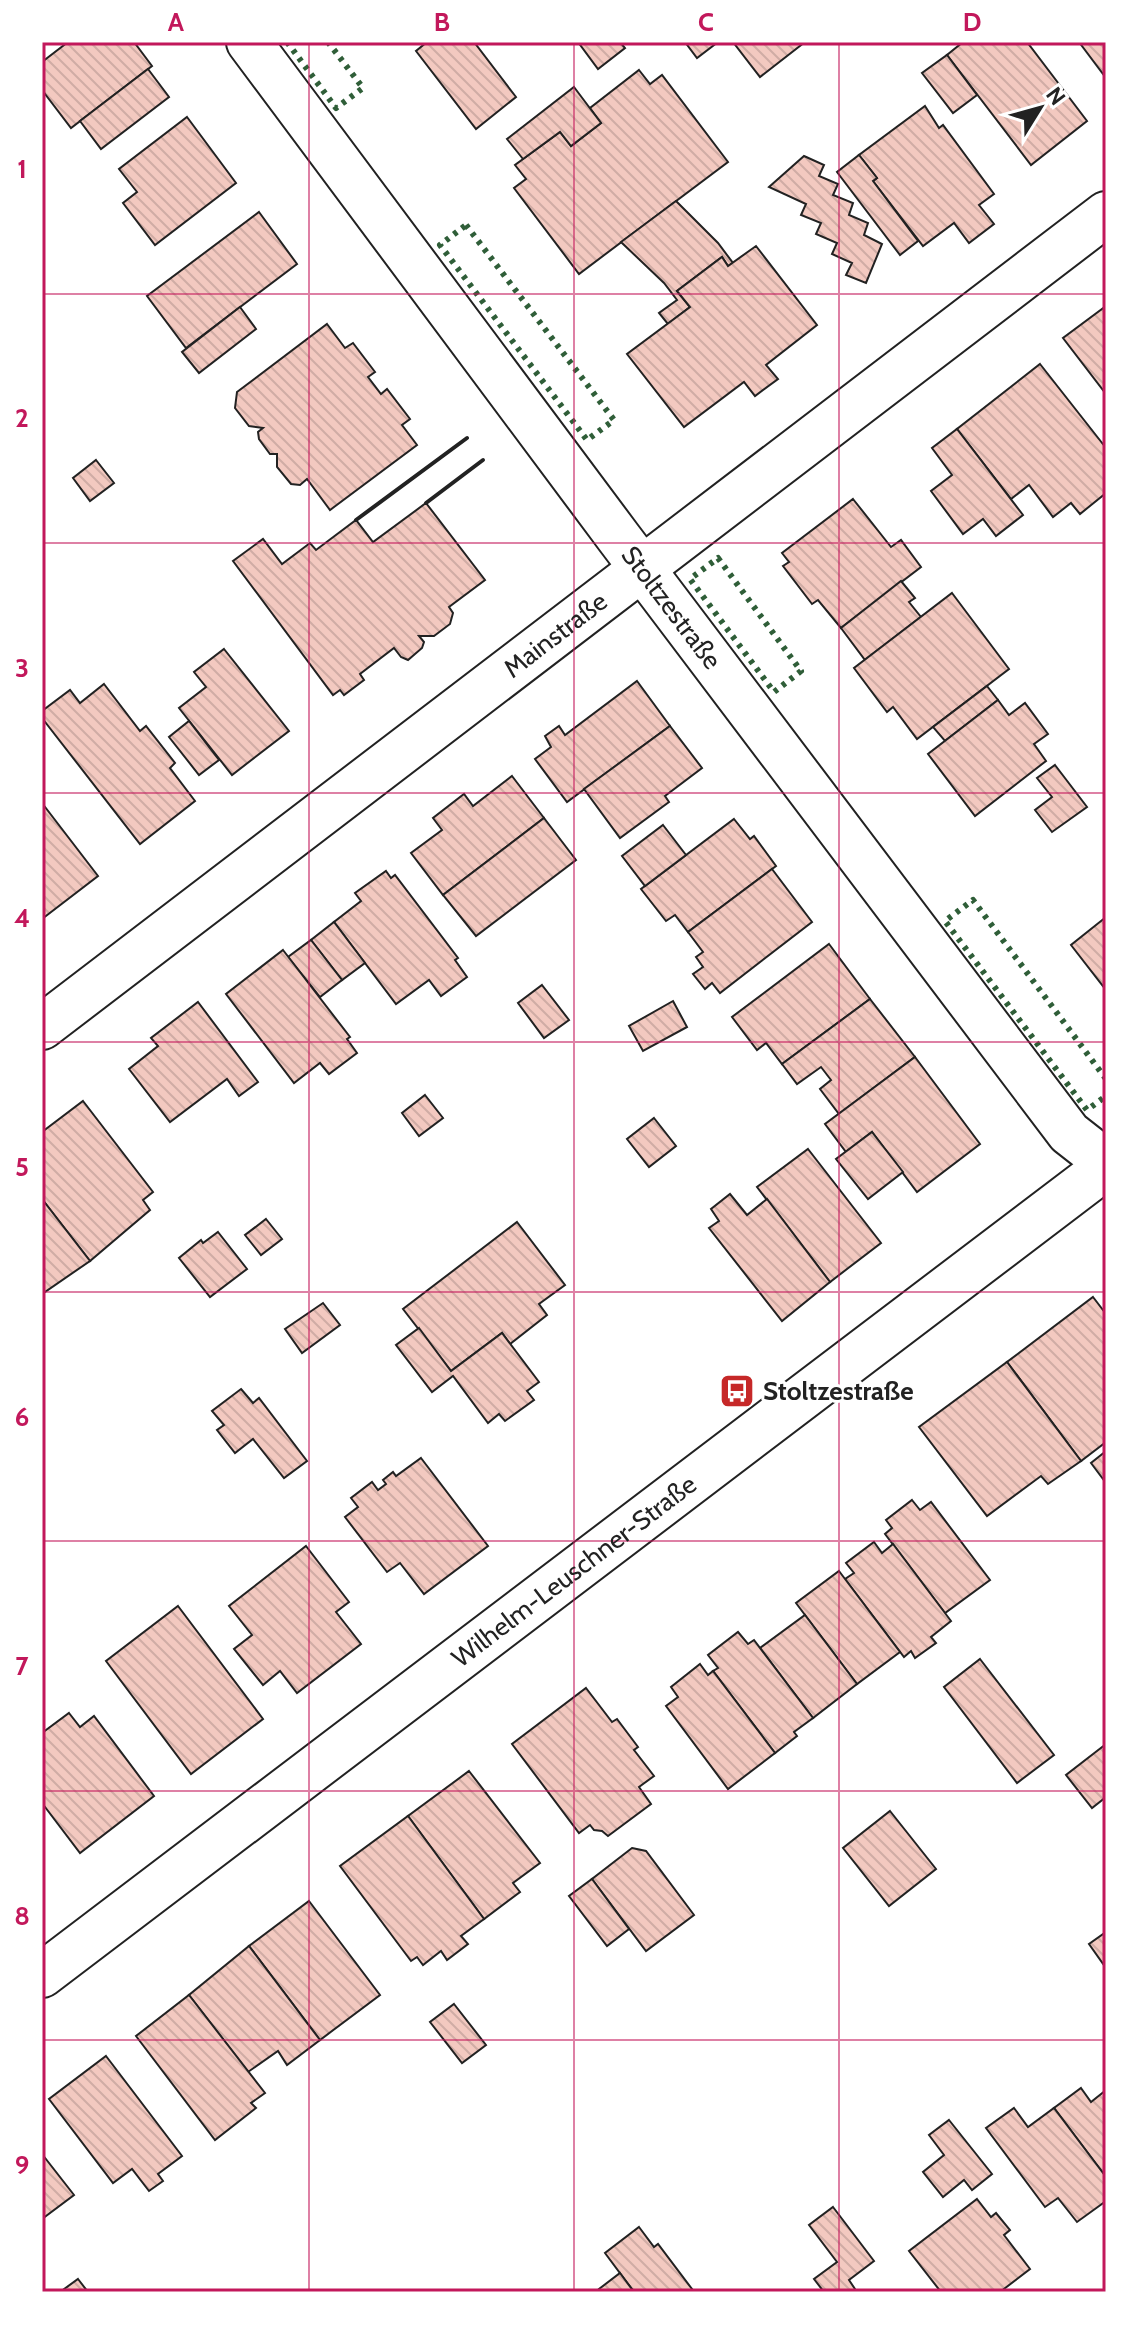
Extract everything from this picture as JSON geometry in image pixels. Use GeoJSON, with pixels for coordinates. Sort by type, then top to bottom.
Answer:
{"type":"FeatureCollection","features":[{"type":"Feature","properties":{"kind":"street","name":"Stoltzestraße"},"geometry":{"type":"LineString","coordinates":[[249,42],[1069,1133],[1106,1164]]}},
{"type":"Feature","properties":{"kind":"street","name":"Mainstraße"},"geometry":{"type":"LineString","coordinates":[[42,1027],[1106,214]]}},
{"type":"Feature","properties":{"kind":"street","name":"Wilhelm-Leuschner-Straße"},"geometry":{"type":"LineString","coordinates":[[42,1975],[1106,1164]]}},
{"type":"Feature","properties":{"kind":"building"},"geometry":{"type":"Polygon","coordinates":[[[68,42],[134,42],[152,66],[71,128],[42,90],[42,62],[68,42]]]}},
{"type":"Feature","properties":{"kind":"building"},"geometry":{"type":"Polygon","coordinates":[[[427,42],[474,42],[516,97],[476,129],[416,51],[427,42]]]}},
{"type":"Feature","properties":{"kind":"building"},"geometry":{"type":"Polygon","coordinates":[[[578,42],[620,42],[625,48],[598,69],[578,42]]]}},
{"type":"Feature","properties":{"kind":"building"},"geometry":{"type":"Polygon","coordinates":[[[685,42],[718,42],[697,58],[685,42]]]}},
{"type":"Feature","properties":{"kind":"building"},"geometry":{"type":"Polygon","coordinates":[[[733,42],[805,42],[760,77],[733,42]]]}},
{"type":"Feature","properties":{"kind":"building"},"geometry":{"type":"Polygon","coordinates":[[[963,42],[1027,42],[1087,121],[1031,165],[947,55],[963,42]]]}},
{"type":"Feature","properties":{"kind":"building"},"geometry":{"type":"Polygon","coordinates":[[[1079,42],[1106,42],[1106,78],[1079,42]]]}},
{"type":"Feature","properties":{"kind":"building"},"geometry":{"type":"Polygon","coordinates":[[[947,55],[977,95],[953,113],[922,73],[947,55]]]}},
{"type":"Feature","properties":{"kind":"building"},"geometry":{"type":"Polygon","coordinates":[[[148,69],[169,97],[101,149],[80,121],[148,69]]]}},
{"type":"Feature","properties":{"kind":"building"},"geometry":{"type":"Polygon","coordinates":[[[639,70],[650,84],[662,75],[728,162],[579,274],[514,188],[526,179],[515,165],[560,132],[571,146],[601,123],[590,108],[639,70]]]}},
{"type":"Feature","properties":{"kind":"building"},"geometry":{"type":"Polygon","coordinates":[[[574,87],[601,123],[571,146],[560,132],[523,159],[507,139],[574,87]]]}},
{"type":"Feature","properties":{"kind":"building"},"geometry":{"type":"Polygon","coordinates":[[[925,106],[939,128],[943,125],[994,194],[979,205],[994,224],[969,243],[954,223],[923,246],[873,181],[877,178],[859,155],[925,106]]]}},
{"type":"Feature","properties":{"kind":"building"},"geometry":{"type":"Polygon","coordinates":[[[187,117],[236,183],[155,245],[123,203],[137,192],[119,169],[187,117]]]}},
{"type":"Feature","properties":{"kind":"building"},"geometry":{"type":"Polygon","coordinates":[[[859,155],[877,178],[873,181],[918,241],[900,255],[837,172],[859,155]]]}},
{"type":"Feature","properties":{"kind":"building"},"geometry":{"type":"Polygon","coordinates":[[[804,156],[824,165],[819,176],[838,184],[833,195],[853,203],[849,215],[868,223],[864,235],[882,244],[866,283],[846,275],[852,263],[832,254],[837,243],[816,234],[821,223],[801,215],[806,204],[769,187],[804,156]]]}},
{"type":"Feature","properties":{"kind":"building"},"geometry":{"type":"Polygon","coordinates":[[[676,201],[718,243],[733,263],[728,266],[722,257],[677,291],[690,307],[668,324],[659,313],[677,300],[664,283],[621,242],[676,201]]]}},
{"type":"Feature","properties":{"kind":"building"},"geometry":{"type":"Polygon","coordinates":[[[259,212],[297,264],[186,348],[147,296],[259,212]]]}},
{"type":"Feature","properties":{"kind":"building"},"geometry":{"type":"Polygon","coordinates":[[[756,246],[817,325],[766,365],[778,379],[755,396],[744,382],[684,427],[627,354],[690,307],[677,291],[722,257],[728,266],[756,246]]]}},
{"type":"Feature","properties":{"kind":"building"},"geometry":{"type":"Polygon","coordinates":[[[1106,306],[1106,394],[1063,338],[1106,306]]]}},
{"type":"Feature","properties":{"kind":"building"},"geometry":{"type":"Polygon","coordinates":[[[240,307],[256,329],[199,373],[182,352],[240,307]]]}},
{"type":"Feature","properties":{"kind":"building"},"geometry":{"type":"Polygon","coordinates":[[[327,324],[345,348],[353,343],[375,372],[368,377],[381,394],[387,389],[410,419],[402,425],[417,445],[330,510],[307,479],[300,485],[291,484],[277,467],[277,454],[270,454],[259,439],[258,432],[263,428],[249,426],[235,408],[237,392],[327,324]]]}},
{"type":"Feature","properties":{"kind":"building"},"geometry":{"type":"Polygon","coordinates":[[[1040,364],[1106,448],[1106,493],[1080,514],[1071,503],[1053,517],[1029,485],[1011,499],[957,429],[1040,364]]]}},
{"type":"Feature","properties":{"kind":"building"},"geometry":{"type":"Polygon","coordinates":[[[957,429],[1023,515],[996,536],[983,519],[963,534],[931,491],[952,475],[932,448],[957,429]]]}},
{"type":"Feature","properties":{"kind":"building"},"geometry":{"type":"Polygon","coordinates":[[[96,460],[114,483],[90,501],[73,478],[96,460]]]}},
{"type":"Feature","properties":{"kind":"building"},"geometry":{"type":"Polygon","coordinates":[[[853,499],[891,547],[901,540],[921,567],[841,628],[818,600],[812,604],[783,566],[789,562],[782,553],[853,499]]]}},
{"type":"Feature","properties":{"kind":"building"},"geometry":{"type":"Polygon","coordinates":[[[426,503],[485,580],[449,607],[453,613],[450,624],[434,636],[419,636],[424,642],[422,648],[408,660],[394,648],[360,674],[364,680],[344,695],[340,690],[333,695],[233,561],[263,539],[282,564],[310,543],[316,550],[356,520],[373,542],[426,503]]]}},
{"type":"Feature","properties":{"kind":"building"},"geometry":{"type":"Polygon","coordinates":[[[901,581],[915,598],[909,602],[921,617],[865,660],[841,628],[901,581]]]}},
{"type":"Feature","properties":{"kind":"building"},"geometry":{"type":"Polygon","coordinates":[[[952,593],[1009,669],[917,739],[893,707],[887,712],[854,668],[952,593]]]}},
{"type":"Feature","properties":{"kind":"building"},"geometry":{"type":"Polygon","coordinates":[[[224,649],[289,731],[232,775],[179,708],[206,687],[194,672],[224,649]]]}},
{"type":"Feature","properties":{"kind":"building"},"geometry":{"type":"Polygon","coordinates":[[[637,681],[670,726],[567,802],[535,759],[551,747],[545,736],[559,726],[565,735],[637,681]]]}},
{"type":"Feature","properties":{"kind":"building"},"geometry":{"type":"Polygon","coordinates":[[[104,684],[140,731],[146,726],[175,763],[170,768],[195,801],[140,844],[42,718],[42,711],[70,690],[80,703],[104,684]]]}},
{"type":"Feature","properties":{"kind":"building"},"geometry":{"type":"Polygon","coordinates":[[[987,686],[998,700],[945,741],[933,727],[987,686]]]}},
{"type":"Feature","properties":{"kind":"building"},"geometry":{"type":"Polygon","coordinates":[[[998,700],[1009,715],[1025,703],[1048,734],[1034,744],[1046,761],[975,816],[928,754],[998,700]]]}},
{"type":"Feature","properties":{"kind":"building"},"geometry":{"type":"Polygon","coordinates":[[[189,721],[219,760],[199,775],[169,737],[189,721]]]}},
{"type":"Feature","properties":{"kind":"building"},"geometry":{"type":"Polygon","coordinates":[[[670,726],[702,768],[665,796],[669,802],[620,838],[584,789],[670,726]]]}},
{"type":"Feature","properties":{"kind":"building"},"geometry":{"type":"Polygon","coordinates":[[[1055,765],[1087,807],[1052,832],[1035,810],[1052,797],[1037,778],[1055,765]]]}},
{"type":"Feature","properties":{"kind":"building"},"geometry":{"type":"Polygon","coordinates":[[[512,776],[544,818],[443,895],[411,853],[442,830],[433,818],[464,794],[473,806],[512,776]]]}},
{"type":"Feature","properties":{"kind":"building"},"geometry":{"type":"Polygon","coordinates":[[[42,803],[98,876],[42,919],[42,803]]]}},
{"type":"Feature","properties":{"kind":"building"},"geometry":{"type":"Polygon","coordinates":[[[544,818],[576,860],[476,936],[443,895],[544,818]]]}},
{"type":"Feature","properties":{"kind":"building"},"geometry":{"type":"Polygon","coordinates":[[[734,819],[750,839],[754,836],[776,866],[688,932],[675,915],[666,921],[641,889],[734,819]]]}},
{"type":"Feature","properties":{"kind":"building"},"geometry":{"type":"Polygon","coordinates":[[[663,825],[686,855],[645,886],[622,856],[663,825]]]}},
{"type":"Feature","properties":{"kind":"building"},"geometry":{"type":"Polygon","coordinates":[[[772,869],[812,922],[720,993],[712,983],[705,989],[693,974],[703,967],[696,957],[703,952],[688,932],[772,869]]]}},
{"type":"Feature","properties":{"kind":"building"},"geometry":{"type":"Polygon","coordinates":[[[386,871],[391,878],[395,875],[458,958],[455,960],[467,977],[441,996],[429,980],[396,1004],[334,922],[361,901],[355,893],[386,871]]]}},
{"type":"Feature","properties":{"kind":"building"},"geometry":{"type":"Polygon","coordinates":[[[1106,917],[1106,990],[1071,945],[1106,917]]]}},
{"type":"Feature","properties":{"kind":"building"},"geometry":{"type":"Polygon","coordinates":[[[334,922],[365,963],[342,980],[311,940],[334,922]]]}},
{"type":"Feature","properties":{"kind":"building"},"geometry":{"type":"Polygon","coordinates":[[[311,940],[342,980],[320,997],[288,957],[311,940]]]}},
{"type":"Feature","properties":{"kind":"building"},"geometry":{"type":"Polygon","coordinates":[[[829,944],[870,999],[782,1064],[766,1043],[757,1050],[732,1017],[829,944]]]}},
{"type":"Feature","properties":{"kind":"building"},"geometry":{"type":"Polygon","coordinates":[[[283,950],[350,1037],[347,1039],[357,1053],[329,1074],[320,1063],[294,1083],[226,994],[283,950]]]}},
{"type":"Feature","properties":{"kind":"building"},"geometry":{"type":"Polygon","coordinates":[[[542,985],[569,1020],[544,1038],[518,1003],[542,985]]]}},
{"type":"Feature","properties":{"kind":"building"},"geometry":{"type":"Polygon","coordinates":[[[870,999],[915,1057],[839,1114],[820,1089],[831,1080],[821,1067],[797,1084],[782,1064],[870,999]]]}},
{"type":"Feature","properties":{"kind":"building"},"geometry":{"type":"Polygon","coordinates":[[[673,1001],[687,1027],[643,1051],[629,1026],[673,1001]]]}},
{"type":"Feature","properties":{"kind":"building"},"geometry":{"type":"Polygon","coordinates":[[[198,1002],[258,1082],[239,1096],[227,1079],[170,1122],[129,1069],[158,1046],[151,1038],[198,1002]]]}},
{"type":"Feature","properties":{"kind":"building"},"geometry":{"type":"Polygon","coordinates":[[[915,1057],[980,1144],[917,1192],[872,1132],[846,1152],[825,1124],[915,1057]]]}},
{"type":"Feature","properties":{"kind":"building"},"geometry":{"type":"Polygon","coordinates":[[[425,1095],[443,1118],[419,1136],[402,1113],[425,1095]]]}},
{"type":"Feature","properties":{"kind":"building"},"geometry":{"type":"Polygon","coordinates":[[[83,1101],[153,1192],[143,1200],[150,1210],[90,1261],[42,1199],[42,1132],[83,1101]]]}},
{"type":"Feature","properties":{"kind":"building"},"geometry":{"type":"Polygon","coordinates":[[[654,1118],[676,1146],[649,1167],[627,1139],[654,1118]]]}},
{"type":"Feature","properties":{"kind":"building"},"geometry":{"type":"Polygon","coordinates":[[[872,1132],[903,1172],[868,1199],[836,1159],[872,1132]]]}},
{"type":"Feature","properties":{"kind":"building"},"geometry":{"type":"Polygon","coordinates":[[[808,1149],[881,1243],[830,1282],[757,1187],[808,1149]]]}},
{"type":"Feature","properties":{"kind":"building"},"geometry":{"type":"Polygon","coordinates":[[[730,1194],[747,1215],[767,1199],[830,1282],[782,1321],[709,1228],[719,1221],[711,1209],[730,1194]]]}},
{"type":"Feature","properties":{"kind":"building"},"geometry":{"type":"Polygon","coordinates":[[[42,1199],[90,1261],[42,1294],[42,1199]]]}},
{"type":"Feature","properties":{"kind":"building"},"geometry":{"type":"Polygon","coordinates":[[[266,1219],[282,1239],[261,1255],[245,1235],[266,1219]]]}},
{"type":"Feature","properties":{"kind":"building"},"geometry":{"type":"Polygon","coordinates":[[[517,1222],[565,1285],[539,1304],[547,1315],[510,1344],[502,1333],[451,1371],[403,1309],[517,1222]]]}},
{"type":"Feature","properties":{"kind":"building"},"geometry":{"type":"Polygon","coordinates":[[[218,1232],[247,1269],[210,1297],[179,1258],[201,1240],[203,1243],[218,1232]]]}},
{"type":"Feature","properties":{"kind":"building"},"geometry":{"type":"Polygon","coordinates":[[[1093,1297],[1106,1314],[1106,1442],[1081,1461],[1007,1362],[1093,1297]]]}},
{"type":"Feature","properties":{"kind":"building"},"geometry":{"type":"Polygon","coordinates":[[[323,1303],[340,1325],[302,1353],[285,1329],[323,1303]]]}},
{"type":"Feature","properties":{"kind":"building"},"geometry":{"type":"Polygon","coordinates":[[[419,1328],[451,1371],[502,1333],[539,1382],[527,1391],[534,1400],[505,1421],[499,1414],[488,1423],[453,1376],[432,1392],[396,1345],[419,1328]]]}},
{"type":"Feature","properties":{"kind":"building"},"geometry":{"type":"Polygon","coordinates":[[[1007,1362],[1081,1461],[1048,1484],[1041,1476],[987,1516],[919,1427],[1007,1362]]]}},
{"type":"Feature","properties":{"kind":"building"},"geometry":{"type":"Polygon","coordinates":[[[241,1389],[253,1403],[259,1398],[307,1461],[284,1478],[253,1439],[235,1453],[217,1430],[224,1425],[212,1411],[241,1389]]]}},
{"type":"Feature","properties":{"kind":"building"},"geometry":{"type":"Polygon","coordinates":[[[1106,1451],[1106,1483],[1091,1463],[1106,1451]]]}},
{"type":"Feature","properties":{"kind":"building"},"geometry":{"type":"Polygon","coordinates":[[[421,1458],[488,1546],[424,1594],[400,1563],[387,1572],[345,1517],[358,1507],[351,1498],[372,1482],[378,1490],[386,1484],[383,1480],[393,1472],[396,1476],[421,1458]]]}},
{"type":"Feature","properties":{"kind":"building"},"geometry":{"type":"Polygon","coordinates":[[[912,1500],[920,1510],[931,1502],[990,1580],[945,1613],[885,1534],[892,1528],[886,1520],[912,1500]]]}},
{"type":"Feature","properties":{"kind":"building"},"geometry":{"type":"Polygon","coordinates":[[[874,1542],[882,1553],[893,1544],[951,1621],[931,1637],[936,1643],[915,1658],[911,1651],[904,1657],[845,1579],[854,1573],[846,1563],[874,1542]]]}},
{"type":"Feature","properties":{"kind":"building"},"geometry":{"type":"Polygon","coordinates":[[[306,1546],[349,1602],[336,1612],[361,1644],[297,1693],[280,1671],[263,1685],[234,1649],[252,1635],[229,1606],[306,1546]]]}},
{"type":"Feature","properties":{"kind":"building"},"geometry":{"type":"Polygon","coordinates":[[[839,1571],[900,1652],[857,1684],[796,1603],[839,1571]]]}},
{"type":"Feature","properties":{"kind":"building"},"geometry":{"type":"Polygon","coordinates":[[[178,1606],[263,1719],[191,1774],[106,1661],[178,1606]]]}},
{"type":"Feature","properties":{"kind":"building"},"geometry":{"type":"Polygon","coordinates":[[[805,1615],[857,1684],[813,1718],[760,1648],[805,1615]]]}},
{"type":"Feature","properties":{"kind":"building"},"geometry":{"type":"Polygon","coordinates":[[[738,1632],[748,1644],[754,1640],[813,1718],[794,1732],[797,1736],[775,1753],[713,1671],[718,1668],[708,1655],[738,1632]]]}},
{"type":"Feature","properties":{"kind":"building"},"geometry":{"type":"Polygon","coordinates":[[[980,1659],[1054,1755],[1017,1783],[944,1687],[980,1659]]]}},
{"type":"Feature","properties":{"kind":"building"},"geometry":{"type":"Polygon","coordinates":[[[700,1664],[708,1675],[713,1671],[775,1753],[728,1789],[666,1706],[678,1697],[671,1687],[700,1664]]]}},
{"type":"Feature","properties":{"kind":"building"},"geometry":{"type":"Polygon","coordinates":[[[586,1688],[612,1722],[617,1719],[638,1747],[634,1750],[654,1776],[639,1787],[651,1804],[608,1836],[590,1825],[579,1833],[512,1744],[586,1688]]]}},
{"type":"Feature","properties":{"kind":"building"},"geometry":{"type":"Polygon","coordinates":[[[69,1713],[80,1727],[94,1716],[154,1796],[80,1853],[42,1803],[42,1733],[69,1713]]]}},
{"type":"Feature","properties":{"kind":"building"},"geometry":{"type":"Polygon","coordinates":[[[1106,1744],[1106,1797],[1092,1808],[1066,1775],[1106,1744]]]}},
{"type":"Feature","properties":{"kind":"building"},"geometry":{"type":"Polygon","coordinates":[[[469,1771],[540,1863],[513,1883],[520,1892],[484,1919],[408,1816],[469,1771]]]}},
{"type":"Feature","properties":{"kind":"building"},"geometry":{"type":"Polygon","coordinates":[[[890,1811],[936,1869],[889,1906],[843,1848],[890,1811]]]}},
{"type":"Feature","properties":{"kind":"building"},"geometry":{"type":"Polygon","coordinates":[[[408,1816],[484,1919],[461,1936],[468,1944],[447,1960],[441,1951],[423,1965],[417,1957],[411,1961],[340,1866],[408,1816]]]}},
{"type":"Feature","properties":{"kind":"building"},"geometry":{"type":"Polygon","coordinates":[[[632,1848],[646,1851],[694,1915],[646,1951],[592,1879],[632,1848]]]}},
{"type":"Feature","properties":{"kind":"building"},"geometry":{"type":"Polygon","coordinates":[[[592,1879],[629,1929],[607,1946],[569,1896],[592,1879]]]}},
{"type":"Feature","properties":{"kind":"building"},"geometry":{"type":"Polygon","coordinates":[[[309,1901],[380,1995],[320,2040],[249,1946],[309,1901]]]}},
{"type":"Feature","properties":{"kind":"building"},"geometry":{"type":"Polygon","coordinates":[[[1106,1932],[1106,1968],[1089,1944],[1106,1932]]]}},
{"type":"Feature","properties":{"kind":"building"},"geometry":{"type":"Polygon","coordinates":[[[249,1946],[320,2040],[287,2065],[278,2051],[248,2072],[189,1995],[249,1946]]]}},
{"type":"Feature","properties":{"kind":"building"},"geometry":{"type":"Polygon","coordinates":[[[189,1995],[265,2093],[251,2103],[256,2108],[215,2140],[136,2036],[189,1995]]]}},
{"type":"Feature","properties":{"kind":"building"},"geometry":{"type":"Polygon","coordinates":[[[454,2004],[486,2045],[462,2063],[430,2022],[454,2004]]]}},
{"type":"Feature","properties":{"kind":"building"},"geometry":{"type":"Polygon","coordinates":[[[106,2056],[182,2156],[158,2174],[163,2181],[149,2191],[132,2169],[113,2183],[49,2099],[106,2056]]]}},
{"type":"Feature","properties":{"kind":"building"},"geometry":{"type":"Polygon","coordinates":[[[1081,2088],[1091,2102],[1106,2090],[1106,2177],[1054,2108],[1081,2088]]]}},
{"type":"Feature","properties":{"kind":"building"},"geometry":{"type":"Polygon","coordinates":[[[1014,2108],[1028,2127],[1054,2108],[1106,2177],[1106,2201],[1077,2222],[1058,2198],[1045,2207],[986,2128],[1014,2108]]]}},
{"type":"Feature","properties":{"kind":"building"},"geometry":{"type":"Polygon","coordinates":[[[949,2120],[992,2174],[972,2190],[964,2180],[943,2197],[923,2172],[944,2155],[929,2135],[949,2120]]]}},
{"type":"Feature","properties":{"kind":"building"},"geometry":{"type":"Polygon","coordinates":[[[42,2154],[74,2195],[42,2219],[42,2154]]]}},
{"type":"Feature","properties":{"kind":"building"},"geometry":{"type":"Polygon","coordinates":[[[977,2199],[991,2217],[996,2213],[1010,2230],[1004,2235],[1030,2269],[1000,2292],[941,2292],[909,2251],[977,2199]]]}},
{"type":"Feature","properties":{"kind":"building"},"geometry":{"type":"Polygon","coordinates":[[[833,2207],[874,2261],[849,2280],[855,2289],[851,2292],[824,2292],[814,2279],[837,2262],[809,2225],[833,2207]]]}},
{"type":"Feature","properties":{"kind":"building"},"geometry":{"type":"Polygon","coordinates":[[[639,2227],[654,2247],[658,2244],[692,2289],[687,2292],[634,2292],[605,2253],[639,2227]]]}},
{"type":"Feature","properties":{"kind":"building"},"geometry":{"type":"Polygon","coordinates":[[[620,2273],[634,2292],[601,2292],[599,2289],[620,2273]]]}},
{"type":"Feature","properties":{"kind":"building"},"geometry":{"type":"Polygon","coordinates":[[[78,2279],[88,2292],[60,2292],[78,2279]]]}},
{"type":"Feature","properties":{"kind":"hedge"},"geometry":{"type":"LineString","coordinates":[[287,42],[336,108],[363,88],[328,42]]}},
{"type":"Feature","properties":{"kind":"hedge"},"geometry":{"type":"LineString","coordinates":[[466,225],[614,420],[587,440],[440,245],[466,225]]}},
{"type":"Feature","properties":{"kind":"hedge"},"geometry":{"type":"LineString","coordinates":[[718,558],[801,671],[774,692],[690,579],[718,558]]}},
{"type":"Feature","properties":{"kind":"hedge"},"geometry":{"type":"LineString","coordinates":[[1106,1079],[973,900],[945,921],[1087,1110],[1106,1096]]}},
{"type":"Feature","properties":{"kind":"wall"},"geometry":{"type":"LineString","coordinates":[[356,520],[467,438]]}},
{"type":"Feature","properties":{"kind":"wall"},"geometry":{"type":"LineString","coordinates":[[426,503],[483,460]]}},
{"type":"Feature","properties":{"kind":"place","name":"Stoltzestraße"},"geometry":{"type":"Point","coordinates":[737,1391]}}]}
